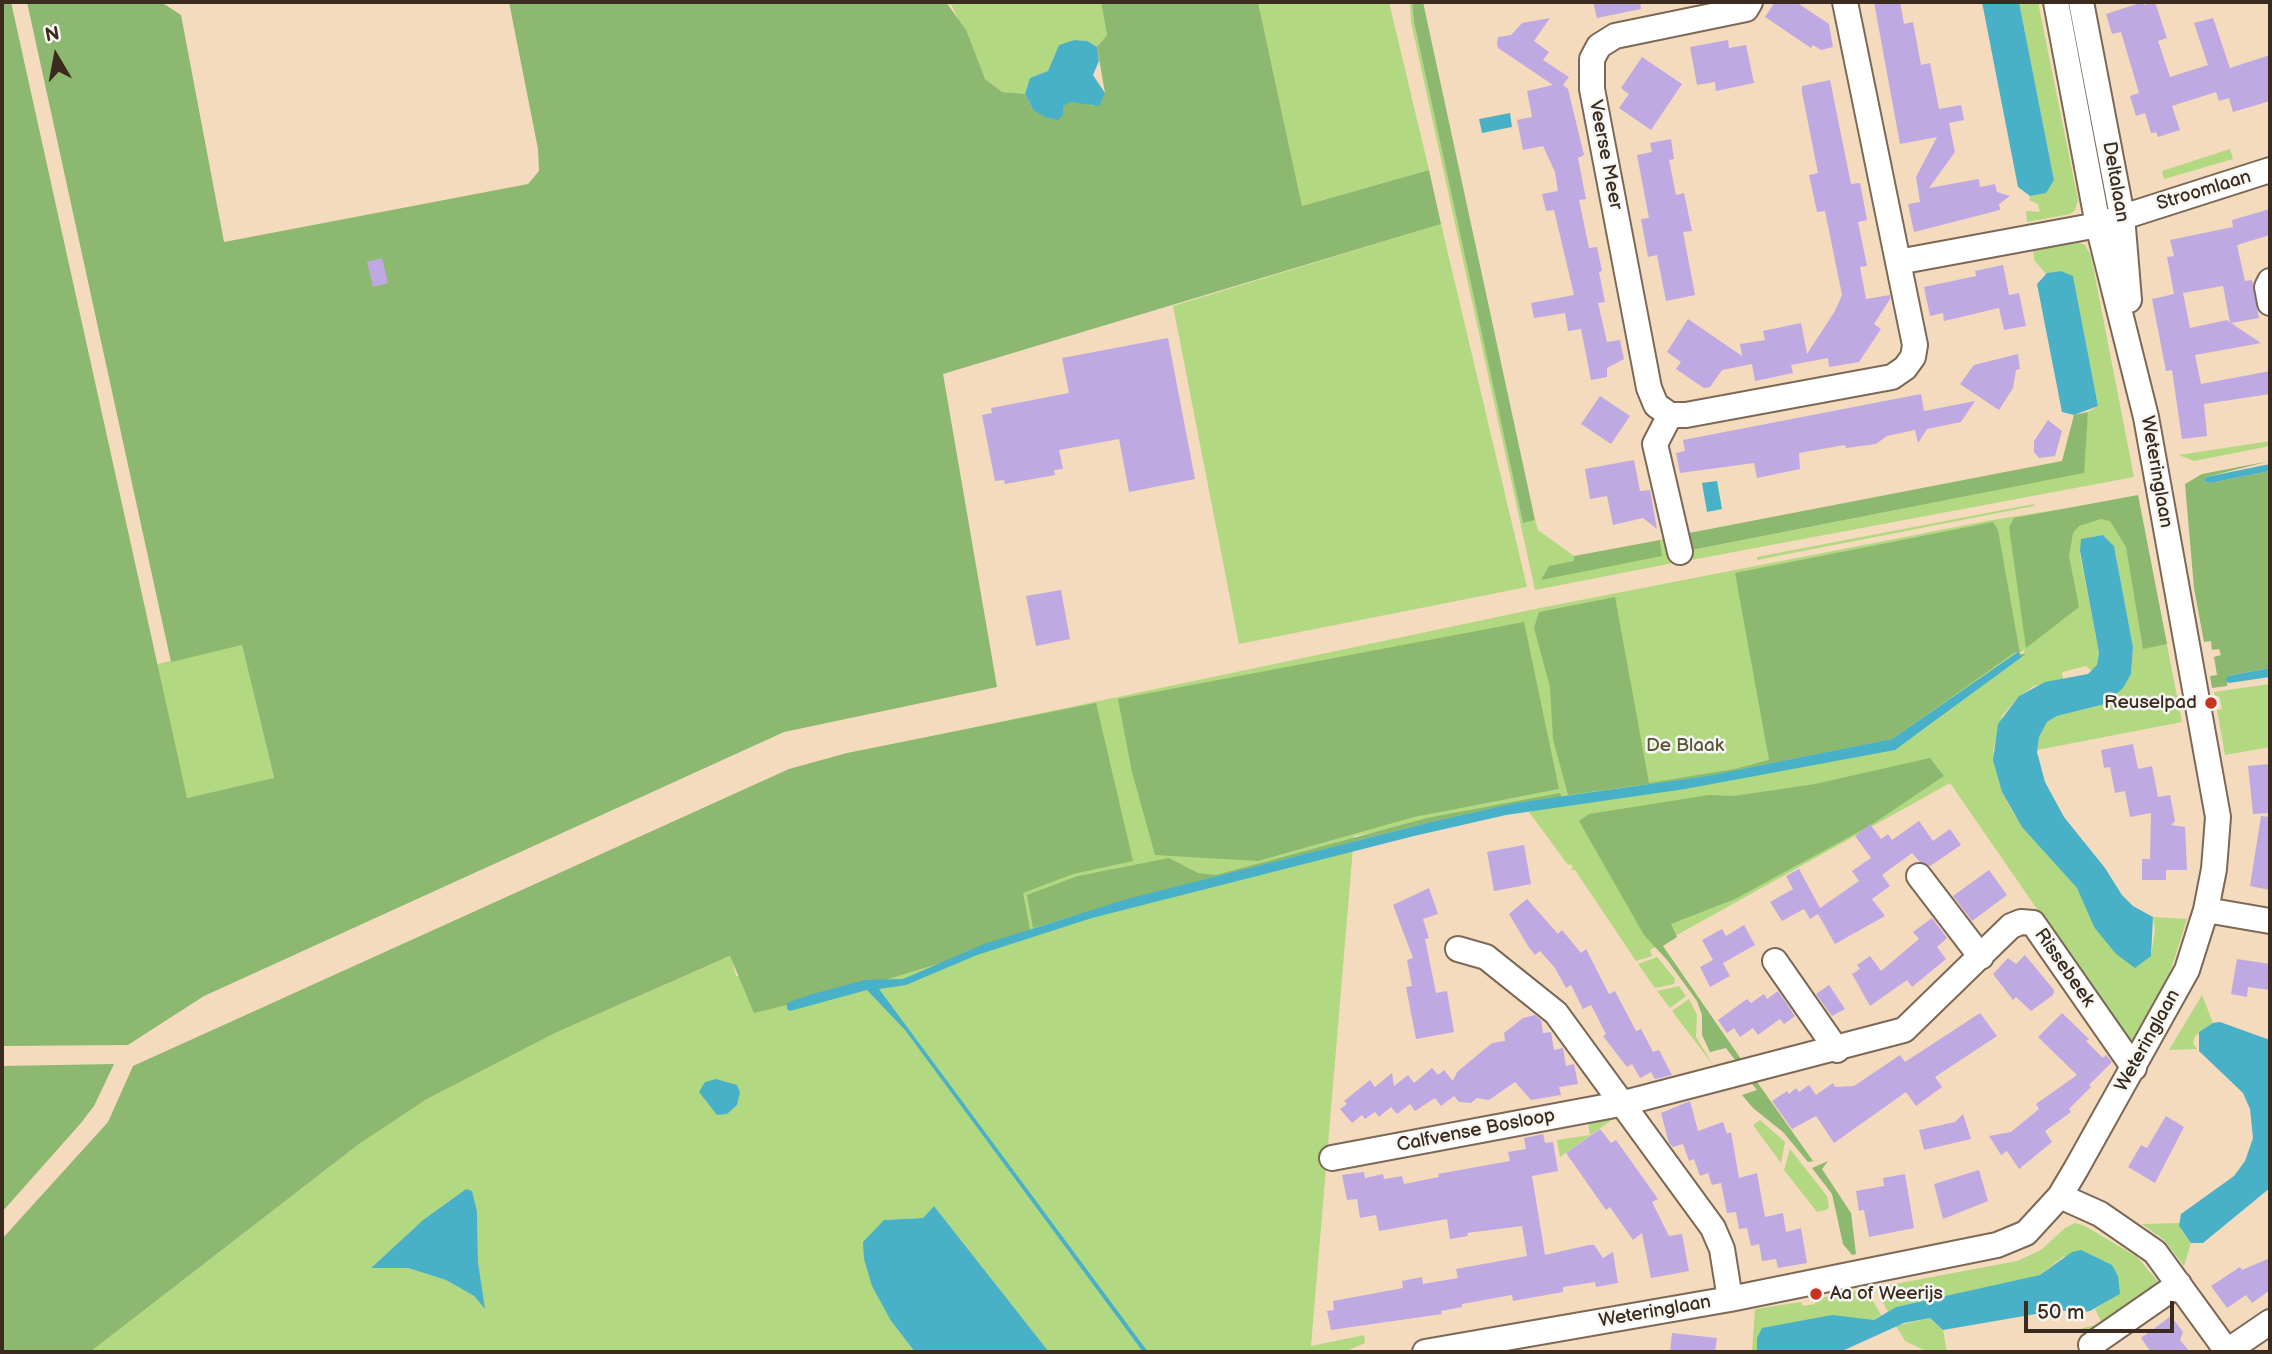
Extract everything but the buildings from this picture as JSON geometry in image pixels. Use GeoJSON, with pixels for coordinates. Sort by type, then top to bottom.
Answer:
{"type":"FeatureCollection","features":[{"type":"Feature","properties":{"kind":"street","name":"Veerse Meer"},"geometry":{"type":"LineString","coordinates":[[1670,415],[1656,405],[1649,388],[1592,89],[1591,66],[1600,46],[1615,36],[1746,9],[1750,2]]}},
{"type":"Feature","properties":{"kind":"street"},"geometry":{"type":"LineString","coordinates":[[1680,552],[1655,444],[1670,415],[1686,415],[1794,397],[1899,374],[1909,363],[1915,345],[1845,2]]}},
{"type":"Feature","properties":{"kind":"street","name":"Deltalaan"},"geometry":{"type":"LineString","coordinates":[[2056,2],[2098,225]]}},
{"type":"Feature","properties":{"kind":"street","name":"Deltalaan"},"geometry":{"type":"LineString","coordinates":[[2081,2],[2122,216],[2134,363]]}},
{"type":"Feature","properties":{"kind":"street","name":"Stroomlaan"},"geometry":{"type":"LineString","coordinates":[[2098,225],[2270,170]]}},
{"type":"Feature","properties":{"kind":"street"},"geometry":{"type":"LineString","coordinates":[[1898,262],[2098,225]]}},
{"type":"Feature","properties":{"kind":"street","name":"Weteringlaan"},"geometry":{"type":"LineString","coordinates":[[1425,1352],[1730,1299],[1997,1245],[2026,1233],[2060,1195],[2187,970],[2206,910],[2214,869],[2218,817],[2134,363],[2098,225]]}},
{"type":"Feature","properties":{"kind":"street"},"geometry":{"type":"LineString","coordinates":[[2270,281],[2267,287],[2270,303]]}},
{"type":"Feature","properties":{"kind":"street"},"geometry":{"type":"LineString","coordinates":[[1919,876],[1981,957]]}},
{"type":"Feature","properties":{"kind":"street"},"geometry":{"type":"LineString","coordinates":[[2206,910],[2270,920]]}},
{"type":"Feature","properties":{"kind":"street","name":"Rissebeek"},"geometry":{"type":"LineString","coordinates":[[1620,1104],[1836,1050],[1904,1030],[2011,926],[2021,922],[2033,923],[2134,1068]]}},
{"type":"Feature","properties":{"kind":"street"},"geometry":{"type":"LineString","coordinates":[[1458,949],[1486,957],[1556,1013],[1713,1228],[1722,1249],[1730,1299]]}},
{"type":"Feature","properties":{"kind":"street"},"geometry":{"type":"LineString","coordinates":[[1775,961],[1836,1050]]}},
{"type":"Feature","properties":{"kind":"street","name":"Calfvense Bosloop"},"geometry":{"type":"LineString","coordinates":[[1332,1158],[1620,1104]]}},
{"type":"Feature","properties":{"kind":"street"},"geometry":{"type":"LineString","coordinates":[[2060,1195],[2100,1214],[2155,1252],[2227,1352],[2270,1322]]}},
{"type":"Feature","properties":{"kind":"street"},"geometry":{"type":"LineString","coordinates":[[2091,1345],[2179,1284]]}},
{"type":"Feature","properties":{"kind":"green space"},"geometry":{"type":"Polygon","coordinates":[[[2,2],[11,2],[187,798],[274,778],[242,645],[171,662],[27,2],[161,2],[181,15],[224,242],[528,184],[539,171],[538,149],[509,2],[946,2],[966,30],[985,79],[1002,92],[1025,94],[1033,110],[1062,111],[1063,105],[1071,102],[1086,102],[1092,106],[1105,93],[1097,47],[1107,35],[1101,2],[1258,2],[1302,206],[1429,170],[1441,224],[943,374],[997,687],[784,732],[204,996],[128,1045],[2,1046],[2,2]]]}},
{"type":"Feature","properties":{"kind":"green space"},"geometry":{"type":"Polygon","coordinates":[[[946,2],[1101,2],[1107,35],[1097,47],[1087,41],[1074,40],[1059,45],[1048,71],[1030,78],[1025,94],[1002,92],[985,79],[952,6],[946,2]]]}},
{"type":"Feature","properties":{"kind":"green space"},"geometry":{"type":"Polygon","coordinates":[[[1258,2],[1389,2],[1429,170],[1302,206],[1258,2]]]}},
{"type":"Feature","properties":{"kind":"green space"},"geometry":{"type":"Polygon","coordinates":[[[1410,2],[1523,522],[1535,520],[1538,530],[1574,556],[1574,561],[1662,556],[1660,540],[1666,538],[1673,563],[1535,590],[1411,22],[1410,2]]]}},
{"type":"Feature","properties":{"kind":"green space"},"geometry":{"type":"Polygon","coordinates":[[[1412,2],[1423,2],[1535,520],[1523,523],[1414,22],[1412,2]]]}},
{"type":"Feature","properties":{"kind":"green space"},"geometry":{"type":"Polygon","coordinates":[[[2019,2],[2038,2],[2078,200],[2075,210],[2070,214],[2027,222],[2026,211],[2040,212],[2038,204],[2029,200],[2030,196],[2044,193],[2054,180],[2019,2]]]}},
{"type":"Feature","properties":{"kind":"green space"},"geometry":{"type":"Polygon","coordinates":[[[2230,149],[2233,159],[2164,179],[2162,171],[2230,149]]]}},
{"type":"Feature","properties":{"kind":"green space"},"geometry":{"type":"Polygon","coordinates":[[[1441,224],[1527,587],[1239,644],[1173,306],[1441,224]]]}},
{"type":"Feature","properties":{"kind":"green space"},"geometry":{"type":"Polygon","coordinates":[[[2077,242],[2085,245],[2091,256],[2134,477],[1686,561],[1682,535],[1689,533],[1693,550],[2083,473],[2088,412],[2098,406],[2073,277],[2061,271],[2046,274],[2034,260],[2033,251],[2077,242]]]}},
{"type":"Feature","properties":{"kind":"green space"},"geometry":{"type":"Polygon","coordinates":[[[2088,412],[2084,473],[1692,550],[1689,533],[2062,461],[2074,415],[2088,412]]]}},
{"type":"Feature","properties":{"kind":"green space"},"geometry":{"type":"Polygon","coordinates":[[[2270,441],[2270,446],[2194,461],[2179,455],[2270,441]]]}},
{"type":"Feature","properties":{"kind":"green space"},"geometry":{"type":"Polygon","coordinates":[[[2270,461],[2206,477],[2203,481],[2210,483],[2270,471],[2270,668],[2228,676],[2227,686],[2212,688],[2210,676],[2217,675],[2214,657],[2221,655],[2219,649],[2212,650],[2211,641],[2204,642],[2194,588],[2185,484],[2202,474],[2270,461]]]}},
{"type":"Feature","properties":{"kind":"green space"},"geometry":{"type":"Polygon","coordinates":[[[2138,495],[2167,644],[2143,649],[2126,547],[2110,521],[2101,519],[2079,526],[2073,533],[2069,556],[2079,607],[2026,648],[2009,527],[2014,518],[2138,495]]]}},
{"type":"Feature","properties":{"kind":"green space","name":"De Blaak"},"geometry":{"type":"Polygon","coordinates":[[[2138,497],[2182,722],[2037,750],[2039,737],[2047,722],[2057,716],[2105,704],[2131,674],[2133,647],[2114,546],[2103,535],[2082,539],[2080,554],[2099,653],[2097,665],[2092,671],[2086,666],[2062,672],[2063,679],[2034,686],[2019,696],[2002,716],[1993,751],[2002,792],[2015,816],[2077,888],[2094,927],[2151,956],[2155,930],[2153,917],[2187,919],[2167,982],[2131,1042],[2056,937],[2046,917],[2036,914],[2037,909],[1950,783],[1650,950],[1652,956],[1636,961],[1575,870],[1570,870],[1573,868],[1571,864],[1568,865],[1529,812],[1533,811],[1530,806],[1354,836],[1311,1346],[1364,1335],[1365,1343],[1344,1352],[1049,1352],[934,1206],[923,1218],[884,1220],[891,1321],[915,1352],[90,1352],[359,1144],[427,1099],[555,1033],[731,956],[736,976],[867,985],[833,757],[1540,608],[1992,520],[2138,497]],[[2025,649],[1913,731],[1916,735],[2022,657],[2025,649]],[[466,1189],[423,1220],[372,1267],[408,1268],[446,1280],[474,1296],[484,1308],[478,1262],[477,1212],[466,1189]]]}},
{"type":"Feature","properties":{"kind":"green space"},"geometry":{"type":"Polygon","coordinates":[[[2034,506],[1757,560],[1757,557],[2034,506]]]}},
{"type":"Feature","properties":{"kind":"green space"},"geometry":{"type":"Polygon","coordinates":[[[1993,522],[1998,530],[2020,654],[2026,654],[2022,657],[2018,652],[2014,653],[1892,739],[1707,776],[1568,795],[1553,739],[1550,687],[1534,628],[1539,612],[1615,597],[1649,783],[1735,769],[1769,760],[1735,573],[1993,522]]]}},
{"type":"Feature","properties":{"kind":"green space"},"geometry":{"type":"Polygon","coordinates":[[[1660,540],[1662,556],[1541,580],[1549,566],[1574,561],[1574,556],[1660,540]]]}},
{"type":"Feature","properties":{"kind":"green space"},"geometry":{"type":"Polygon","coordinates":[[[1524,622],[1559,789],[1414,817],[1258,861],[1155,855],[1132,772],[1118,699],[1524,622]]]}},
{"type":"Feature","properties":{"kind":"green space"},"geometry":{"type":"Polygon","coordinates":[[[242,645],[274,779],[186,798],[157,664],[242,645]]]}},
{"type":"Feature","properties":{"kind":"green space"},"geometry":{"type":"Polygon","coordinates":[[[2270,684],[2270,747],[2225,755],[2217,710],[2222,709],[2219,696],[2215,696],[2214,692],[2270,684]]]}},
{"type":"Feature","properties":{"kind":"green space"},"geometry":{"type":"Polygon","coordinates":[[[1096,703],[1133,861],[1073,874],[1023,893],[1031,935],[869,985],[754,1013],[730,956],[555,1033],[427,1099],[359,1144],[90,1352],[2,1352],[2,1239],[108,1122],[133,1066],[789,769],[847,753],[1096,703]]]}},
{"type":"Feature","properties":{"kind":"green space"},"geometry":{"type":"Polygon","coordinates":[[[1930,758],[1944,776],[1871,825],[1735,899],[1671,924],[1677,937],[1663,946],[1741,1059],[1735,1060],[1726,1048],[1710,1052],[1702,1035],[1702,1015],[1697,1001],[1667,960],[1644,935],[1579,821],[1589,814],[1709,795],[1734,796],[1815,784],[1930,758]]]}},
{"type":"Feature","properties":{"kind":"green space"},"geometry":{"type":"Polygon","coordinates":[[[1560,793],[1562,797],[1515,803],[1427,823],[1152,893],[1033,928],[1027,895],[1078,876],[1169,858],[1198,873],[1216,875],[1427,818],[1560,793]]]}},
{"type":"Feature","properties":{"kind":"green space"},"geometry":{"type":"Polygon","coordinates":[[[1657,957],[1675,979],[1674,984],[1655,988],[1638,964],[1657,957]]]}},
{"type":"Feature","properties":{"kind":"green space"},"geometry":{"type":"Polygon","coordinates":[[[1679,986],[1686,996],[1670,1008],[1657,991],[1679,986]]]}},
{"type":"Feature","properties":{"kind":"green space"},"geometry":{"type":"Polygon","coordinates":[[[2202,995],[2213,1023],[2195,1036],[2193,1043],[2197,1049],[2169,1050],[2202,995]]]}},
{"type":"Feature","properties":{"kind":"green space"},"geometry":{"type":"Polygon","coordinates":[[[1689,999],[1697,1015],[1696,1037],[1713,1065],[1672,1011],[1689,999]]]}},
{"type":"Feature","properties":{"kind":"green space"},"geometry":{"type":"Polygon","coordinates":[[[114,1064],[94,1106],[2,1212],[2,1066],[114,1064]]]}},
{"type":"Feature","properties":{"kind":"green space"},"geometry":{"type":"Polygon","coordinates":[[[1748,1079],[1755,1079],[1813,1161],[1826,1159],[1808,1162],[1783,1132],[1753,1108],[1742,1095],[1757,1090],[1748,1079]]]}},
{"type":"Feature","properties":{"kind":"green space"},"geometry":{"type":"Polygon","coordinates":[[[1617,1116],[1560,1157],[1557,1140],[1590,1135],[1588,1121],[1617,1116]]]}},
{"type":"Feature","properties":{"kind":"green space"},"geometry":{"type":"Polygon","coordinates":[[[1760,1120],[1785,1142],[1781,1163],[1753,1125],[1760,1120]]]}},
{"type":"Feature","properties":{"kind":"green space"},"geometry":{"type":"Polygon","coordinates":[[[1790,1149],[1827,1196],[1829,1207],[1826,1210],[1817,1212],[1784,1170],[1790,1149]]]}},
{"type":"Feature","properties":{"kind":"green space"},"geometry":{"type":"Polygon","coordinates":[[[1828,1161],[1822,1169],[1851,1213],[1856,1254],[1852,1255],[1843,1244],[1832,1194],[1812,1168],[1828,1161]]]}},
{"type":"Feature","properties":{"kind":"green space"},"geometry":{"type":"Polygon","coordinates":[[[2075,1223],[2085,1226],[2137,1257],[2161,1285],[2092,1335],[2080,1329],[2102,1323],[2095,1309],[2120,1294],[2064,1256],[2040,1275],[2008,1284],[1896,1307],[1888,1312],[1881,1299],[1879,1287],[2017,1261],[2041,1250],[2065,1228],[2075,1223]]]}},
{"type":"Feature","properties":{"kind":"green space"},"geometry":{"type":"Polygon","coordinates":[[[2180,1223],[2181,1230],[2191,1243],[2184,1266],[2163,1239],[2142,1224],[2180,1223]]]}},
{"type":"Feature","properties":{"kind":"green space"},"geometry":{"type":"Polygon","coordinates":[[[1866,1289],[1881,1315],[1874,1320],[1757,1338],[1757,1352],[1752,1352],[1755,1309],[1801,1302],[1803,1306],[1815,1304],[1815,1299],[1866,1289]]]}},
{"type":"Feature","properties":{"kind":"green space"},"geometry":{"type":"Polygon","coordinates":[[[1930,1318],[1943,1330],[1947,1352],[1928,1352],[1905,1341],[1896,1326],[1930,1318]]]}},
{"type":"Feature","properties":{"kind":"water"},"geometry":{"type":"Polygon","coordinates":[[[1982,2],[2019,2],[2054,180],[2046,193],[2030,196],[2018,187],[1982,2]]]}},
{"type":"Feature","properties":{"kind":"water"},"geometry":{"type":"Polygon","coordinates":[[[1074,40],[1087,41],[1097,47],[1099,61],[1093,75],[1105,93],[1099,106],[1071,102],[1063,106],[1063,115],[1058,120],[1045,117],[1033,110],[1025,94],[1030,78],[1048,71],[1059,45],[1074,40]]]}},
{"type":"Feature","properties":{"kind":"water"},"geometry":{"type":"Polygon","coordinates":[[[1510,113],[1512,127],[1482,133],[1479,119],[1510,113]]]}},
{"type":"Feature","properties":{"kind":"water"},"geometry":{"type":"Polygon","coordinates":[[[2061,271],[2073,276],[2098,406],[2074,415],[2062,412],[2037,284],[2047,273],[2061,271]]]}},
{"type":"Feature","properties":{"kind":"water"},"geometry":{"type":"Polygon","coordinates":[[[2270,464],[2270,471],[2210,483],[2203,481],[2206,477],[2270,464]]]}},
{"type":"Feature","properties":{"kind":"water"},"geometry":{"type":"Polygon","coordinates":[[[1717,481],[1722,509],[1707,512],[1702,483],[1717,481]]]}},
{"type":"Feature","properties":{"kind":"water"},"geometry":{"type":"Polygon","coordinates":[[[2103,535],[2114,546],[2133,647],[2131,674],[2123,688],[2105,704],[2057,716],[2047,722],[2039,737],[2037,752],[2045,782],[2064,817],[2105,868],[2122,895],[2133,906],[2153,917],[2151,956],[2135,968],[2116,954],[2094,927],[2077,888],[2022,827],[2002,792],[1993,760],[1998,724],[2019,696],[2045,682],[2088,674],[2097,665],[2099,653],[2080,551],[2081,539],[2103,535]]]}},
{"type":"Feature","properties":{"kind":"water"},"geometry":{"type":"Polygon","coordinates":[[[2018,652],[2022,657],[1895,750],[1685,789],[1506,815],[1414,836],[1092,918],[977,955],[906,985],[879,989],[1148,1352],[1143,1352],[905,1030],[867,990],[790,1011],[787,1009],[787,1003],[865,980],[903,979],[984,944],[1127,899],[1427,823],[1515,803],[1707,776],[1892,739],[2018,652]]]}},
{"type":"Feature","properties":{"kind":"water"},"geometry":{"type":"Polygon","coordinates":[[[2270,668],[2270,677],[2229,683],[2225,680],[2228,676],[2270,668]]]}},
{"type":"Feature","properties":{"kind":"water"},"geometry":{"type":"Polygon","coordinates":[[[2220,1022],[2270,1040],[2270,1188],[2203,1243],[2191,1243],[2179,1226],[2181,1214],[2234,1176],[2245,1161],[2253,1138],[2250,1109],[2243,1093],[2199,1051],[2199,1032],[2213,1023],[2220,1022]]]}},
{"type":"Feature","properties":{"kind":"water"},"geometry":{"type":"Polygon","coordinates":[[[716,1079],[737,1085],[740,1092],[737,1105],[727,1114],[717,1115],[699,1092],[705,1082],[716,1079]]]}},
{"type":"Feature","properties":{"kind":"water"},"geometry":{"type":"Polygon","coordinates":[[[466,1189],[472,1191],[477,1212],[478,1262],[485,1309],[474,1296],[446,1280],[408,1268],[371,1268],[423,1220],[466,1189]]]}},
{"type":"Feature","properties":{"kind":"water"},"geometry":{"type":"Polygon","coordinates":[[[934,1206],[1049,1352],[915,1352],[891,1321],[872,1286],[864,1259],[863,1242],[884,1220],[923,1218],[934,1206]]]}},
{"type":"Feature","properties":{"kind":"water"},"geometry":{"type":"Polygon","coordinates":[[[2081,1250],[2112,1265],[2118,1276],[2120,1294],[2090,1311],[2079,1313],[2059,1310],[1943,1330],[1930,1318],[1904,1323],[1840,1352],[1757,1352],[1757,1338],[1762,1328],[1832,1315],[1874,1320],[1896,1307],[2040,1275],[2072,1252],[2081,1250]]]}},
{"type":"Feature","properties":{"kind":"place","name":"Reuselpad"},"geometry":{"type":"Point","coordinates":[2211,703]}},
{"type":"Feature","properties":{"kind":"place","name":"Aa of Weerijs"},"geometry":{"type":"Point","coordinates":[1816,1294]}}]}
